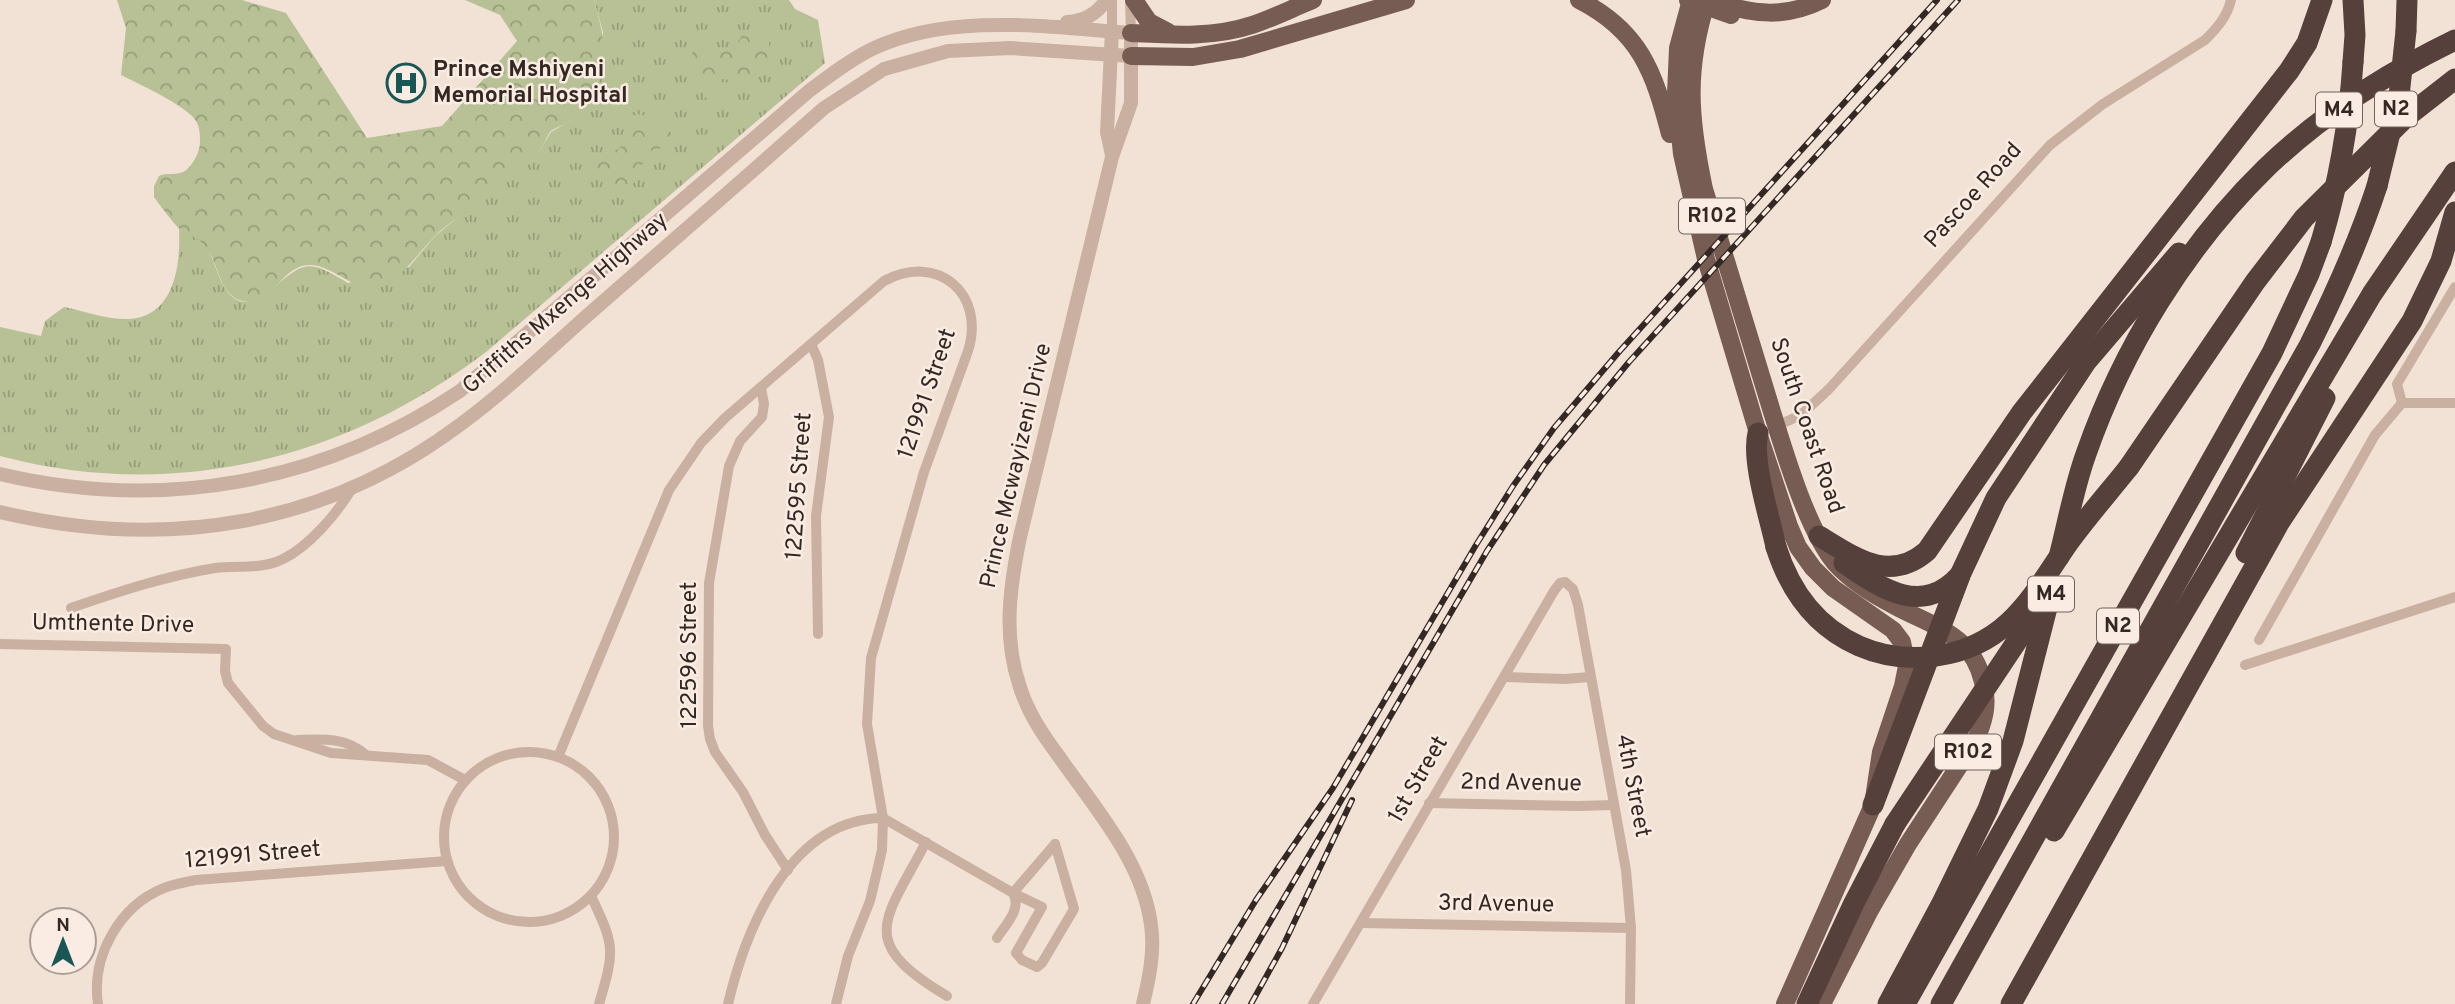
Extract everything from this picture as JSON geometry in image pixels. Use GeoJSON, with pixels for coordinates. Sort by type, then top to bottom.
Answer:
{"type":"FeatureCollection","features":[{"type":"Feature","properties":{"kind":"highway"},"geometry":{"type":"LineString","coordinates":[[1822,542],[1873,565],[1896,566],[1920,556],[1935,540],[2022,412],[2289,72],[2307,43],[2322,0]]}},
{"type":"Feature","properties":{"kind":"highway","name":"N2"},"geometry":{"type":"LineString","coordinates":[[1905,1004],[2272,354],[2309,274],[2334,198],[2342,158],[2353,62],[2353,0]]}},
{"type":"Feature","properties":{"kind":"highway","name":"N2"},"geometry":{"type":"LineString","coordinates":[[1941,1004],[2336,293],[2362,233],[2377,186],[2399,96],[2407,0]]}},
{"type":"Feature","properties":{"kind":"highway","name":"M4"},"geometry":{"type":"LineString","coordinates":[[1888,1004],[1981,826],[2001,776],[2014,741],[2035,664],[2074,490],[2112,389],[2169,287],[2237,198],[2302,137],[2373,85],[2455,40]]}},
{"type":"Feature","properties":{"kind":"highway","name":"M4"},"geometry":{"type":"LineString","coordinates":[[2129,467],[2255,282],[2304,218],[2405,118],[2455,79]]}},
{"type":"Feature","properties":{"kind":"highway"},"geometry":{"type":"LineString","coordinates":[[1982,932],[2035,863],[2350,331],[2430,205],[2455,172]]}},
{"type":"Feature","properties":{"kind":"highway"},"geometry":{"type":"LineString","coordinates":[[1996,498],[2085,362],[2203,227],[2237,198]]}},
{"type":"Feature","properties":{"kind":"highway"},"geometry":{"type":"LineString","coordinates":[[2011,1004],[2288,508],[2412,321],[2429,289],[2453,221]]}},
{"type":"Feature","properties":{"kind":"highway"},"geometry":{"type":"LineString","coordinates":[[1873,805],[1962,573],[1996,498],[2004,471],[2092,325]]}},
{"type":"Feature","properties":{"kind":"highway"},"geometry":{"type":"LineString","coordinates":[[2139,772],[2153,737],[2342,365],[2350,331]]}},
{"type":"Feature","properties":{"kind":"highway"},"geometry":{"type":"LineString","coordinates":[[1768,430],[1756,444],[1776,547],[1787,577],[1800,599],[1826,627],[1845,640],[1868,650],[1893,656],[1917,658],[1946,654],[1977,643],[2009,622],[2129,467]]}},
{"type":"Feature","properties":{"kind":"highway"},"geometry":{"type":"LineString","coordinates":[[1807,1004],[1875,859],[1895,824],[2085,539],[2129,467]]}},
{"type":"Feature","properties":{"kind":"highway"},"geometry":{"type":"LineString","coordinates":[[1822,542],[1877,585],[1908,597],[1937,593],[1948,587],[1962,573]]}},
{"type":"Feature","properties":{"kind":"main road"},"geometry":{"type":"LineString","coordinates":[[1132,0],[1149,22],[1161,30],[1178,35]]}},
{"type":"Feature","properties":{"kind":"main road"},"geometry":{"type":"LineString","coordinates":[[1131,33],[1178,35],[1220,32],[1251,26],[1313,0]]}},
{"type":"Feature","properties":{"kind":"main road"},"geometry":{"type":"LineString","coordinates":[[1383,8],[1406,0]]}},
{"type":"Feature","properties":{"kind":"main road"},"geometry":{"type":"LineString","coordinates":[[1131,56],[1193,57],[1240,49],[1417,0]]}},
{"type":"Feature","properties":{"kind":"main road"},"geometry":{"type":"LineString","coordinates":[[1579,0],[1618,26],[1637,47],[1650,69],[1661,97],[1687,202],[1706,258]]}},
{"type":"Feature","properties":{"kind":"main road"},"geometry":{"type":"LineString","coordinates":[[1689,0],[1732,11],[1773,14],[1793,12],[1822,0]]}},
{"type":"Feature","properties":{"kind":"main road","name":"South Coast Road"},"geometry":{"type":"LineString","coordinates":[[1689,0],[1678,48],[1677,108],[1685,172],[1706,258],[1768,430],[1795,478],[1822,542],[1840,568],[1857,583],[1894,606],[1941,628],[1966,647],[1974,656],[1981,673],[1987,700],[1981,730],[1908,844],[1870,910],[1822,1004]]}},
{"type":"Feature","properties":{"kind":"main road"},"geometry":{"type":"LineString","coordinates":[[1708,0],[1753,20],[1800,16],[1835,0]]}},
{"type":"Feature","properties":{"kind":"main road","name":"South Coast Road"},"geometry":{"type":"LineString","coordinates":[[1708,0],[1693,53],[1690,87],[1696,153],[1798,547],[1826,582],[1893,630],[1904,647],[1906,674],[1881,752],[1873,805],[1785,1004]]}},
{"type":"Feature","properties":{"kind":"street"},"geometry":{"type":"LineString","coordinates":[[1024,27],[1078,21],[1094,13],[1109,0]]}},
{"type":"Feature","properties":{"kind":"street"},"geometry":{"type":"LineString","coordinates":[[1109,0],[1112,31]]}},
{"type":"Feature","properties":{"kind":"street"},"geometry":{"type":"LineString","coordinates":[[1131,33],[1132,0]]}},
{"type":"Feature","properties":{"kind":"street","name":"Pascoe Road"},"geometry":{"type":"LineString","coordinates":[[1768,430],[1801,415],[1829,389],[2050,145],[2103,104],[2205,40],[2226,15],[2231,0]]}},
{"type":"Feature","properties":{"kind":"street","name":"Griffiths Mxenge Highway"},"geometry":{"type":"LineString","coordinates":[[0,474],[78,488],[158,492],[212,487],[264,477],[349,450],[425,414],[460,391],[809,91],[872,49],[915,33],[978,25],[1131,33]]}},
{"type":"Feature","properties":{"kind":"street","name":"Prince Mcwayizeni Drive"},"geometry":{"type":"LineString","coordinates":[[1112,31],[1107,132],[1112,157]]}},
{"type":"Feature","properties":{"kind":"street","name":"Prince Mcwayizeni Drive"},"geometry":{"type":"LineString","coordinates":[[1131,33],[1131,103],[1112,157],[1020,537],[1011,580],[1009,620],[1013,662],[1026,704],[1046,739],[1115,838],[1142,890],[1151,925],[1152,943],[1143,1004]]}},
{"type":"Feature","properties":{"kind":"street","name":"Griffiths Mxenge Highway"},"geometry":{"type":"LineString","coordinates":[[0,512],[75,527],[176,530],[275,515],[326,500],[395,467],[462,424],[824,108],[884,69],[948,51],[982,48],[1131,56]]}},
{"type":"Feature","properties":{"kind":"street","name":"121991 Street"},"geometry":{"type":"LineString","coordinates":[[558,757],[669,490],[685,464],[712,430],[884,281],[910,271],[937,275],[949,281],[967,301],[973,317],[973,331],[923,472],[870,667],[867,724],[883,818],[881,862],[870,901],[844,970],[836,1004]]}},
{"type":"Feature","properties":{"kind":"street"},"geometry":{"type":"LineString","coordinates":[[2402,403],[2397,384],[2455,287]]}},
{"type":"Feature","properties":{"kind":"street","name":"122595 Street"},"geometry":{"type":"LineString","coordinates":[[811,344],[818,360],[829,418],[816,516],[818,634]]}},
{"type":"Feature","properties":{"kind":"street","name":"122596 Street"},"geometry":{"type":"LineString","coordinates":[[761,388],[764,404],[762,418],[740,441],[729,466],[709,583],[708,726],[715,752],[743,792],[765,835],[788,870]]}},
{"type":"Feature","properties":{"kind":"street"},"geometry":{"type":"LineString","coordinates":[[2402,403],[2455,404]]}},
{"type":"Feature","properties":{"kind":"street"},"geometry":{"type":"LineString","coordinates":[[2259,640],[2375,435],[2402,403]]}},
{"type":"Feature","properties":{"kind":"street"},"geometry":{"type":"LineString","coordinates":[[71,608],[149,583],[214,568],[260,566],[283,559],[333,518],[354,487]]}},
{"type":"Feature","properties":{"kind":"street","name":"1st Street"},"geometry":{"type":"LineString","coordinates":[[1313,1004],[1554,591],[1560,583],[1566,582]]}},
{"type":"Feature","properties":{"kind":"street","name":"4th Street"},"geometry":{"type":"LineString","coordinates":[[1566,582],[1575,593],[1627,880],[1631,928],[1630,1004]]}},
{"type":"Feature","properties":{"kind":"street"},"geometry":{"type":"LineString","coordinates":[[2245,664],[2455,597]]}},
{"type":"Feature","properties":{"kind":"street","name":"Umthente Drive"},"geometry":{"type":"LineString","coordinates":[[0,644],[226,649],[226,677],[231,689],[263,726],[274,734],[291,740],[338,741],[355,747],[366,755],[428,760],[465,780]]}},
{"type":"Feature","properties":{"kind":"street"},"geometry":{"type":"LineString","coordinates":[[1505,677],[1565,680],[1590,677]]}},
{"type":"Feature","properties":{"kind":"street"},"geometry":{"type":"LineString","coordinates":[[525,752],[558,757],[585,772],[596,783],[610,810],[614,825],[612,856],[601,884],[591,896],[571,911],[547,920],[522,922],[497,916],[475,903],[458,884],[447,861],[444,840],[446,818],[465,780],[478,769],[508,754],[525,752]]}},
{"type":"Feature","properties":{"kind":"street","name":"2nd Avenue"},"geometry":{"type":"LineString","coordinates":[[1429,803],[1614,805]]}},
{"type":"Feature","properties":{"kind":"street"},"geometry":{"type":"LineString","coordinates":[[728,1004],[747,940],[757,918],[788,870],[809,847],[831,830],[859,819],[883,818],[1014,894],[1042,907],[1016,953],[1022,960],[1037,967],[1074,909],[1055,844],[1014,894]]}},
{"type":"Feature","properties":{"kind":"street"},"geometry":{"type":"LineString","coordinates":[[926,842],[889,914],[886,936],[892,953],[905,968],[947,996]]}},
{"type":"Feature","properties":{"kind":"street","name":"121991 Street"},"geometry":{"type":"LineString","coordinates":[[98,1004],[99,970],[111,934],[135,907],[163,888],[196,880],[447,861]]}},
{"type":"Feature","properties":{"kind":"street"},"geometry":{"type":"LineString","coordinates":[[998,938],[1015,911],[1017,901],[1014,894]]}},
{"type":"Feature","properties":{"kind":"street"},"geometry":{"type":"LineString","coordinates":[[591,896],[605,925],[612,951],[599,1004]]}},
{"type":"Feature","properties":{"kind":"street","name":"3rd Avenue"},"geometry":{"type":"LineString","coordinates":[[1361,923],[1631,928]]}},
{"type":"Feature","properties":{"kind":"green space"},"geometry":{"type":"Polygon","coordinates":[[[117,0],[242,0],[286,13],[367,138],[442,126],[517,41],[500,15],[465,0],[594,0],[603,42],[603,63],[594,88],[573,118],[550,132],[541,149],[527,163],[489,196],[440,231],[407,268],[391,280],[382,285],[361,286],[322,267],[302,266],[287,275],[265,296],[249,302],[239,300],[228,291],[205,247],[199,240],[179,228],[154,197],[154,186],[159,176],[182,172],[193,162],[200,146],[199,129],[196,121],[183,109],[121,75],[126,28],[117,0]]]}},
{"type":"Feature","properties":{"kind":"green space"},"geometry":{"type":"Polygon","coordinates":[[[594,0],[789,0],[795,9],[818,20],[825,63],[486,352],[431,389],[375,420],[316,444],[255,462],[193,472],[129,474],[65,469],[0,456],[0,327],[41,336],[45,321],[64,307],[113,318],[144,316],[156,309],[172,287],[178,258],[179,229],[203,242],[229,294],[236,300],[245,302],[261,297],[290,274],[306,266],[323,270],[348,283],[409,267],[435,236],[540,150],[551,132],[570,121],[598,82],[603,32],[594,0]]]}},
{"type":"Feature","properties":{"kind":"green space"},"geometry":{"type":"Polygon","coordinates":[[[746,30],[767,32],[769,43],[763,73],[741,76],[735,81],[723,79],[720,81],[720,97],[706,98],[701,79],[690,61],[693,50],[722,52],[736,44],[746,30]]]}},
{"type":"Feature","properties":{"kind":"green space"},"geometry":{"type":"Polygon","coordinates":[[[636,114],[647,116],[653,125],[667,127],[671,133],[664,146],[649,151],[630,189],[619,193],[608,187],[596,173],[599,158],[620,148],[630,119],[636,114]]]}},
{"type":"Feature","properties":{"kind":"railway"},"geometry":{"type":"LineString","coordinates":[[1193,1004],[1256,900],[1333,788],[1476,545],[1554,428],[1618,353],[1937,0]]}},
{"type":"Feature","properties":{"kind":"railway"},"geometry":{"type":"LineString","coordinates":[[1222,1004],[1487,551],[1544,465],[1629,362],[1958,0]]}},
{"type":"Feature","properties":{"kind":"railway"},"geometry":{"type":"LineString","coordinates":[[1251,1004],[1282,948],[1352,800]]}},
{"type":"Feature","properties":{"kind":"place","name":"Prince Mshiyeni Memorial Hospital"},"geometry":{"type":"Point","coordinates":[406,83]}}]}
